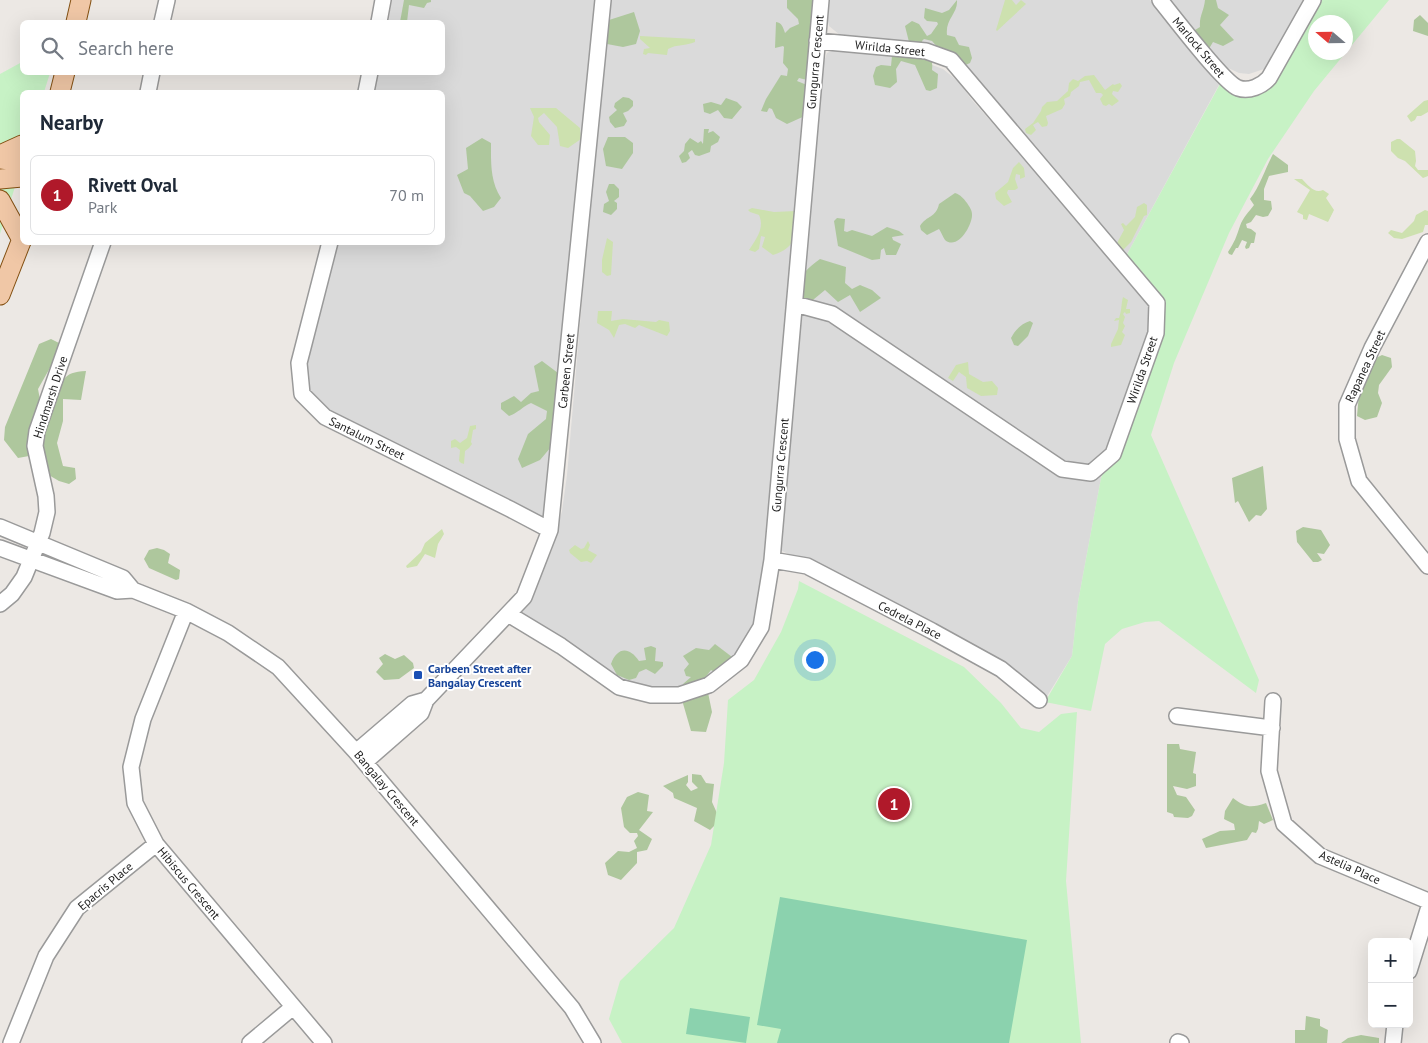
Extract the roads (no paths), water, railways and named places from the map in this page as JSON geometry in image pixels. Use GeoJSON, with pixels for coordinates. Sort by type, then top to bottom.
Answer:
{"type":"FeatureCollection","features":[{"type":"Feature","properties":{"kind":"main road"},"geometry":{"type":"LineString","coordinates":[[76,20],[81,0]]}},
{"type":"Feature","properties":{"kind":"main road"},"geometry":{"type":"LineString","coordinates":[[60,90],[64,75]]}},
{"type":"Feature","properties":{"kind":"main road"},"geometry":{"type":"LineString","coordinates":[[0,157],[20,146]]}},
{"type":"Feature","properties":{"kind":"main road"},"geometry":{"type":"LineString","coordinates":[[0,157],[20,164]]}},
{"type":"Feature","properties":{"kind":"main road"},"geometry":{"type":"LineString","coordinates":[[0,178],[20,177]]}},
{"type":"Feature","properties":{"kind":"main road"},"geometry":{"type":"LineString","coordinates":[[0,200],[20,236]]}},
{"type":"Feature","properties":{"kind":"main road"},"geometry":{"type":"LineString","coordinates":[[0,295],[20,245]]}},
{"type":"Feature","properties":{"kind":"street"},"geometry":{"type":"LineString","coordinates":[[162,20],[167,0]]}},
{"type":"Feature","properties":{"kind":"street"},"geometry":{"type":"LineString","coordinates":[[379,20],[383,0]]}},
{"type":"Feature","properties":{"kind":"street","name":"Carbeen Street"},"geometry":{"type":"LineString","coordinates":[[360,757],[412,704],[426,700],[524,597],[550,530],[603,0]]}},
{"type":"Feature","properties":{"kind":"street","name":"Gungurra Crescent"},"geometry":{"type":"LineString","coordinates":[[508,614],[561,646],[619,687],[650,695],[679,695],[709,685],[741,660],[761,627],[772,560],[821,0]]}},
{"type":"Feature","properties":{"kind":"street","name":"Marlock Street"},"geometry":{"type":"LineString","coordinates":[[1160,0],[1224,77],[1238,88],[1255,88],[1264,84],[1313,0]]}},
{"type":"Feature","properties":{"kind":"street","name":"Wirilda Street"},"geometry":{"type":"LineString","coordinates":[[795,304],[832,314],[1062,468],[1091,473],[1113,454],[1156,333],[1157,303],[951,60],[926,51],[817,41]]}},
{"type":"Feature","properties":{"kind":"street"},"geometry":{"type":"LineString","coordinates":[[148,90],[151,75]]}},
{"type":"Feature","properties":{"kind":"street"},"geometry":{"type":"LineString","coordinates":[[366,90],[369,75]]}},
{"type":"Feature","properties":{"kind":"street","name":"Rapanea Street"},"geometry":{"type":"LineString","coordinates":[[1428,242],[1372,348],[1346,406],[1346,414],[1347,439],[1359,481],[1428,566]]}},
{"type":"Feature","properties":{"kind":"street","name":"Hindmarsh Drive"},"geometry":{"type":"LineString","coordinates":[[0,604],[12,594],[24,577],[42,533],[46,512],[46,496],[35,446],[37,431],[102,245]]}},
{"type":"Feature","properties":{"kind":"street","name":"Santalum Street"},"geometry":{"type":"LineString","coordinates":[[329,245],[299,364],[302,394],[325,418],[550,530]]}},
{"type":"Feature","properties":{"kind":"street","name":"Bangalay Crescent"},"geometry":{"type":"LineString","coordinates":[[0,527],[123,578],[132,590]]}},
{"type":"Feature","properties":{"kind":"street","name":"Bangalay Crescent"},"geometry":{"type":"LineString","coordinates":[[0,548],[117,591],[132,590],[186,612],[228,634],[278,667],[360,757],[572,1008],[593,1043]]}},
{"type":"Feature","properties":{"kind":"street","name":"Cedrela Place"},"geometry":{"type":"LineString","coordinates":[[772,560],[807,566],[932,631],[1001,669],[1039,700]]}},
{"type":"Feature","properties":{"kind":"street","name":"Hibiscus Crescent"},"geometry":{"type":"LineString","coordinates":[[186,612],[143,720],[132,767],[136,803],[156,844],[324,1043]]}},
{"type":"Feature","properties":{"kind":"street","name":"Astelia Place"},"geometry":{"type":"LineString","coordinates":[[1273,701],[1270,771],[1284,824],[1320,856],[1428,901]]}},
{"type":"Feature","properties":{"kind":"street"},"geometry":{"type":"LineString","coordinates":[[1177,716],[1272,728]]}},
{"type":"Feature","properties":{"kind":"street","name":"Epacris Place"},"geometry":{"type":"LineString","coordinates":[[12,1043],[46,956],[77,908],[156,844]]}},
{"type":"Feature","properties":{"kind":"street"},"geometry":{"type":"LineString","coordinates":[[1413,958],[1428,910]]}},
{"type":"Feature","properties":{"kind":"street"},"geometry":{"type":"LineString","coordinates":[[250,1043],[293,1007]]}},
{"type":"Feature","properties":{"kind":"street"},"geometry":{"type":"LineString","coordinates":[[1392,1043],[1394,1028]]}},
{"type":"Feature","properties":{"kind":"place","name":"Carbeen Street after Bangalay Crescent"},"geometry":{"type":"Point","coordinates":[418,675]}},
{"type":"Feature","properties":{"kind":"place","name":"Rivett Oval"},"geometry":{"type":"Point","coordinates":[894,804]}}]}
